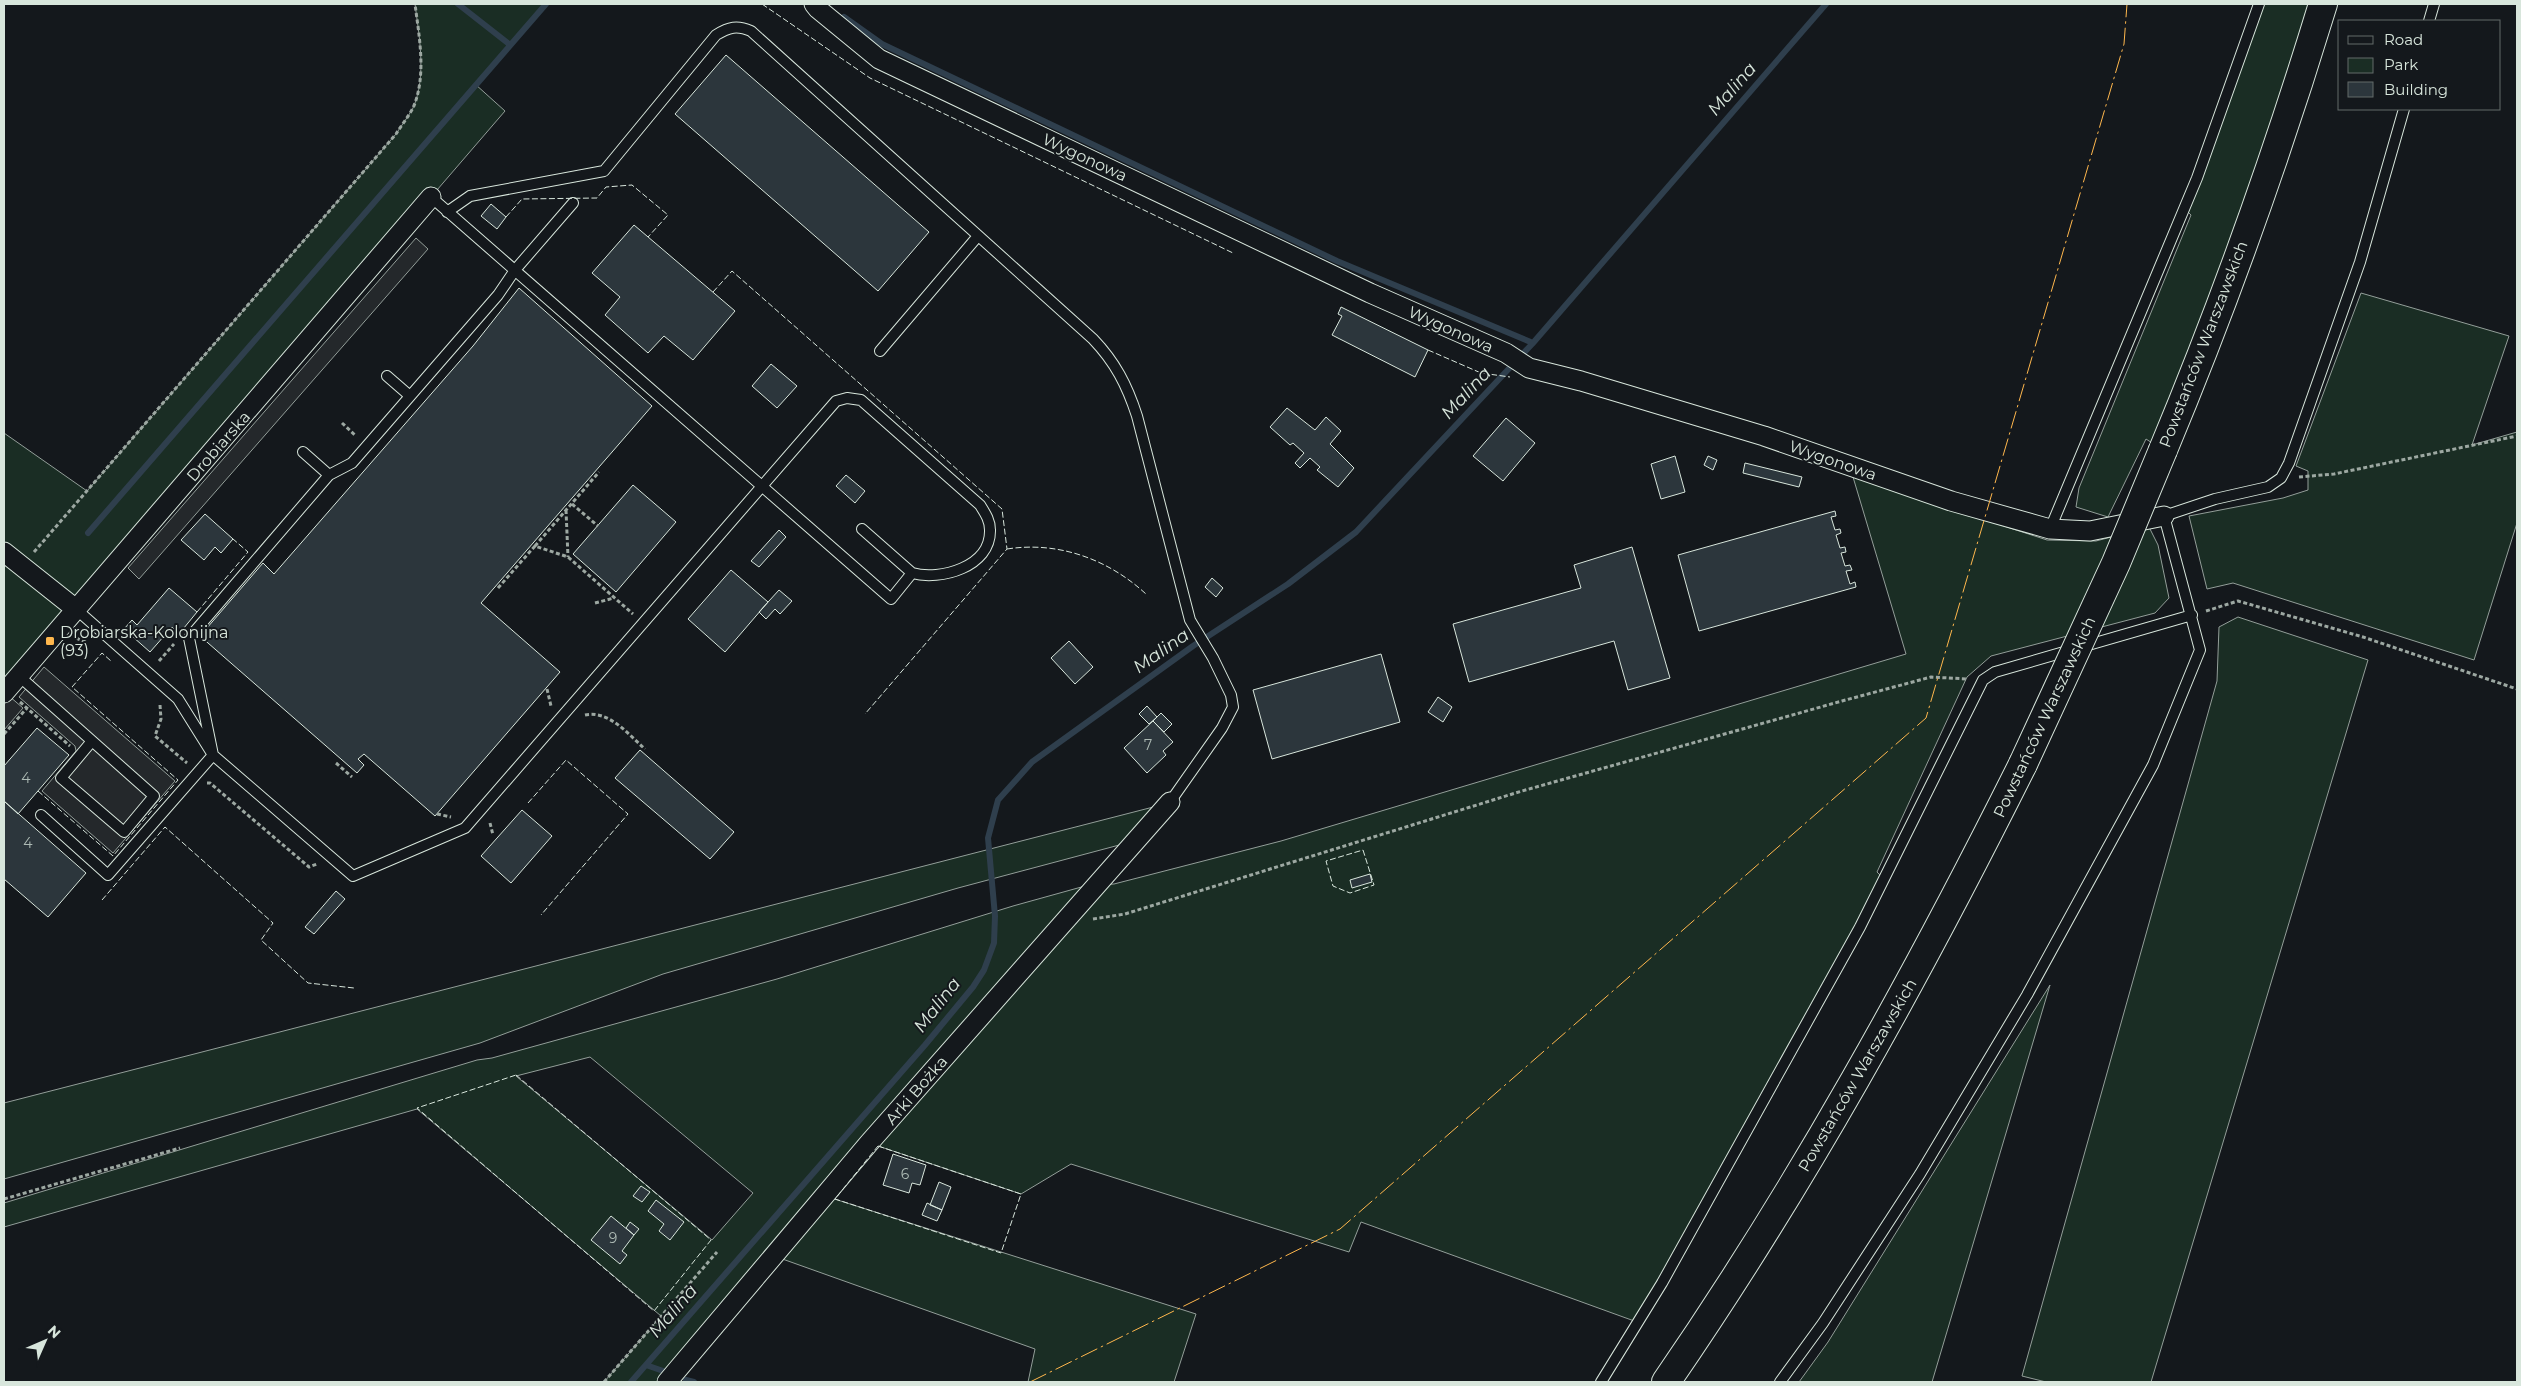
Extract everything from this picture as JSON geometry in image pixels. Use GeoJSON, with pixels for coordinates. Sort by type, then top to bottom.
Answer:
{"type":"FeatureCollection","features":[{"type":"Feature","properties":{"kind":"main road","name":"Powstańców Warszawskich"},"geometry":{"type":"LineString","coordinates":[[1666,1382],[1752,1252],[1836,1116],[1938,932],[2023,764],[2116,563],[2194,375],[2275,154],[2323,4]]}},
{"type":"Feature","properties":{"kind":"street","name":"Wygonowa"},"geometry":{"type":"LineString","coordinates":[[814,4],[879,59],[1370,293],[1506,353],[1529,368],[1582,381],[1764,436],[1951,501],[2050,529],[2090,531],[2164,516]]}},
{"type":"Feature","properties":{"kind":"street","name":"Drobiarska"},"geometry":{"type":"LineString","coordinates":[[4,693],[431,197]]}},
{"type":"Feature","properties":{"kind":"street"},"geometry":{"type":"LineString","coordinates":[[4,552],[77,610]]}},
{"type":"Feature","properties":{"kind":"street","name":"Arki Bożka"},"geometry":{"type":"LineString","coordinates":[[667,1382],[869,1143],[1170,802]]}},
{"type":"Feature","properties":{"kind":"lane"},"geometry":{"type":"LineString","coordinates":[[2050,529],[2197,178],[2259,4]]}},
{"type":"Feature","properties":{"kind":"lane"},"geometry":{"type":"LineString","coordinates":[[2428,20],[2434,4]]}},
{"type":"Feature","properties":{"kind":"lane"},"geometry":{"type":"LineString","coordinates":[[447,212],[470,196],[604,171],[716,35],[727,28],[740,26],[751,31],[1093,339],[1117,368],[1127,386],[1137,416],[1190,620],[1213,658],[1231,695],[1233,707],[1222,728],[1170,802]]}},
{"type":"Feature","properties":{"kind":"lane"},"geometry":{"type":"LineString","coordinates":[[1780,1382],[1823,1323],[1920,1174],[2027,995],[2148,773],[2200,650],[2164,516],[2214,499],[2268,487],[2281,478],[2289,463],[2360,262],[2404,110]]}},
{"type":"Feature","properties":{"kind":"lane"},"geometry":{"type":"LineString","coordinates":[[431,197],[891,599],[912,573]]}},
{"type":"Feature","properties":{"kind":"lane"},"geometry":{"type":"LineString","coordinates":[[214,755],[188,638],[329,475],[352,463],[498,295],[515,270],[573,203]]}},
{"type":"Feature","properties":{"kind":"lane"},"geometry":{"type":"LineString","coordinates":[[880,351],[978,236]]}},
{"type":"Feature","properties":{"kind":"lane"},"geometry":{"type":"LineString","coordinates":[[387,376],[410,396]]}},
{"type":"Feature","properties":{"kind":"lane"},"geometry":{"type":"LineString","coordinates":[[77,610],[178,699],[214,755],[353,876],[465,828],[836,402],[847,398],[861,400],[980,505],[988,518],[991,531],[986,547],[977,559],[952,572],[921,575],[912,573],[862,529]]}},
{"type":"Feature","properties":{"kind":"lane"},"geometry":{"type":"LineString","coordinates":[[303,452],[329,475]]}},
{"type":"Feature","properties":{"kind":"lane"},"geometry":{"type":"LineString","coordinates":[[1601,1382],[1662,1283],[1860,927],[1983,680],[1994,672],[2192,615]]}},
{"type":"Feature","properties":{"kind":"lane"},"geometry":{"type":"LineString","coordinates":[[19,676],[154,796],[124,832],[61,778],[92,741]]}},
{"type":"Feature","properties":{"kind":"lane"},"geometry":{"type":"LineString","coordinates":[[41,815],[108,875],[214,755]]}},
{"type":"Feature","properties":{"kind":"path"},"geometry":{"type":"LineString","coordinates":[[22,566],[396,134],[413,107],[420,75],[421,46],[415,4]]}},
{"type":"Feature","properties":{"kind":"path"},"geometry":{"type":"LineString","coordinates":[[342,423],[361,440]]}},
{"type":"Feature","properties":{"kind":"path"},"geometry":{"type":"LineString","coordinates":[[2281,478],[2334,474],[2517,436]]}},
{"type":"Feature","properties":{"kind":"path"},"geometry":{"type":"LineString","coordinates":[[498,588],[599,472]]}},
{"type":"Feature","properties":{"kind":"path"},"geometry":{"type":"LineString","coordinates":[[572,504],[598,526]]}},
{"type":"Feature","properties":{"kind":"path"},"geometry":{"type":"LineString","coordinates":[[566,510],[568,557]]}},
{"type":"Feature","properties":{"kind":"path"},"geometry":{"type":"LineString","coordinates":[[535,546],[568,557],[633,614]]}},
{"type":"Feature","properties":{"kind":"path"},"geometry":{"type":"LineString","coordinates":[[595,603],[614,598]]}},
{"type":"Feature","properties":{"kind":"path"},"geometry":{"type":"LineString","coordinates":[[2192,615],[2238,601],[2363,637],[2517,689]]}},
{"type":"Feature","properties":{"kind":"path"},"geometry":{"type":"LineString","coordinates":[[1061,925],[1125,914],[1522,791],[1904,684],[1931,677],[1983,680]]}},
{"type":"Feature","properties":{"kind":"path"},"geometry":{"type":"LineString","coordinates":[[159,703],[161,720],[155,736],[188,765]]}},
{"type":"Feature","properties":{"kind":"path"},"geometry":{"type":"LineString","coordinates":[[4,734],[26,708]]}},
{"type":"Feature","properties":{"kind":"path"},"geometry":{"type":"LineString","coordinates":[[582,715],[592,714],[608,718],[645,749]]}},
{"type":"Feature","properties":{"kind":"path"},"geometry":{"type":"LineString","coordinates":[[336,763],[352,777]]}},
{"type":"Feature","properties":{"kind":"path"},"geometry":{"type":"LineString","coordinates":[[210,783],[309,867],[318,864]]}},
{"type":"Feature","properties":{"kind":"path"},"geometry":{"type":"LineString","coordinates":[[4,1199],[180,1148]]}},
{"type":"Feature","properties":{"kind":"path"},"geometry":{"type":"LineString","coordinates":[[604,1382],[717,1252]]}},
{"type":"Feature","properties":{"kind":"green space"},"geometry":{"type":"Polygon","coordinates":[[[415,4],[546,4],[475,84],[505,111],[4,693],[4,433],[87,491],[396,134],[407,118],[417,96],[421,69],[415,4]]]}},
{"type":"Feature","properties":{"kind":"green space"},"geometry":{"type":"Polygon","coordinates":[[[2259,4],[2323,4],[2163,450],[2146,439],[2108,517],[2076,507],[2079,488],[2191,215],[2184,208],[2259,4]]]}},
{"type":"Feature","properties":{"kind":"green space"},"geometry":{"type":"Polygon","coordinates":[[[2361,293],[2509,336],[2472,445],[2517,432],[2517,523],[2474,660],[2233,583],[2207,589],[2189,516],[2283,498],[2308,490],[2308,471],[2296,466],[2361,293]]]}},
{"type":"Feature","properties":{"kind":"green space"},"geometry":{"type":"Polygon","coordinates":[[[1853,477],[2047,540],[2096,541],[2149,527],[2158,545],[2169,598],[2155,613],[1991,656],[1967,677],[1877,872],[1884,879],[1637,1322],[1361,1222],[1349,1252],[1071,1164],[1021,1194],[878,1146],[825,1196],[1196,1314],[1174,1382],[1028,1382],[1035,1349],[774,1256],[667,1382],[604,1382],[661,1316],[417,1109],[4,1227],[4,1203],[477,1060],[492,1058],[777,979],[1013,906],[1085,886],[1114,884],[1281,841],[1906,654],[1853,477]],[[590,1057],[516,1076],[712,1240],[753,1193],[590,1057]]]}},
{"type":"Feature","properties":{"kind":"green space"},"geometry":{"type":"Polygon","coordinates":[[[2238,617],[2368,660],[2151,1382],[2046,1382],[2022,1376],[2217,681],[2219,627],[2238,617]]]}},
{"type":"Feature","properties":{"kind":"green space"},"geometry":{"type":"Polygon","coordinates":[[[1161,805],[1123,844],[958,888],[663,974],[480,1043],[4,1179],[4,1103],[1161,805]]]}},
{"type":"Feature","properties":{"kind":"green space"},"geometry":{"type":"Polygon","coordinates":[[[2050,985],[1932,1382],[1799,1382],[1828,1342],[2050,985]]]}},
{"type":"Feature","properties":{"kind":"shaded area"},"geometry":{"type":"Polygon","coordinates":[[[416,238],[428,249],[139,579],[128,568],[416,238]]]}},
{"type":"Feature","properties":{"kind":"shaded area"},"geometry":{"type":"Polygon","coordinates":[[[44,667],[175,781],[113,853],[42,791],[76,751],[75,746],[19,697],[44,667]]]}},
{"type":"Feature","properties":{"kind":"shaded area"},"geometry":{"type":"Polygon","coordinates":[[[9,696],[23,708],[4,730],[4,702],[9,696]]]}},
{"type":"Feature","properties":{"kind":"building"},"geometry":{"type":"Polygon","coordinates":[[[726,55],[929,232],[878,291],[675,114],[726,55]]]}},
{"type":"Feature","properties":{"kind":"building"},"geometry":{"type":"Polygon","coordinates":[[[491,204],[506,217],[497,229],[481,216],[491,204]]]}},
{"type":"Feature","properties":{"kind":"building"},"geometry":{"type":"Polygon","coordinates":[[[634,225],[735,311],[693,360],[664,336],[648,353],[605,315],[620,297],[592,273],[634,225]]]}},
{"type":"Feature","properties":{"kind":"building"},"geometry":{"type":"Polygon","coordinates":[[[519,288],[652,406],[481,603],[560,672],[435,816],[364,754],[358,759],[364,765],[357,773],[200,636],[263,563],[274,574],[473,346],[519,288]]]}},
{"type":"Feature","properties":{"kind":"building"},"geometry":{"type":"Polygon","coordinates":[[[1341,307],[1428,350],[1415,377],[1332,335],[1342,316],[1338,314],[1341,307]]]}},
{"type":"Feature","properties":{"kind":"building"},"geometry":{"type":"Polygon","coordinates":[[[771,364],[797,386],[777,408],[752,386],[771,364]]]}},
{"type":"Feature","properties":{"kind":"building"},"geometry":{"type":"Polygon","coordinates":[[[1287,408],[1315,430],[1326,417],[1341,431],[1330,444],[1354,468],[1338,487],[1317,470],[1320,467],[1310,458],[1300,468],[1295,463],[1304,453],[1293,443],[1290,445],[1270,427],[1287,408]]]}},
{"type":"Feature","properties":{"kind":"building"},"geometry":{"type":"Polygon","coordinates":[[[1506,418],[1535,443],[1503,481],[1473,456],[1506,418]]]}},
{"type":"Feature","properties":{"kind":"building"},"geometry":{"type":"Polygon","coordinates":[[[1675,456],[1685,492],[1661,499],[1651,464],[1675,456]]]}},
{"type":"Feature","properties":{"kind":"building"},"geometry":{"type":"Polygon","coordinates":[[[1708,456],[1717,460],[1713,470],[1704,465],[1708,456]]]}},
{"type":"Feature","properties":{"kind":"building"},"geometry":{"type":"Polygon","coordinates":[[[1745,463],[1802,477],[1799,487],[1743,473],[1745,463]]]}},
{"type":"Feature","properties":{"kind":"building"},"geometry":{"type":"Polygon","coordinates":[[[846,475],[865,491],[855,503],[836,486],[846,475]]]}},
{"type":"Feature","properties":{"kind":"building"},"geometry":{"type":"Polygon","coordinates":[[[633,485],[676,522],[616,592],[573,554],[633,485]]]}},
{"type":"Feature","properties":{"kind":"building"},"geometry":{"type":"Polygon","coordinates":[[[1835,511],[1836,516],[1831,517],[1835,530],[1840,529],[1841,533],[1836,535],[1840,548],[1845,547],[1846,552],[1841,553],[1845,566],[1850,565],[1852,570],[1846,571],[1850,584],[1855,582],[1856,587],[1699,631],[1678,555],[1835,511]]]}},
{"type":"Feature","properties":{"kind":"building"},"geometry":{"type":"Polygon","coordinates":[[[205,514],[233,539],[221,553],[215,547],[204,560],[181,540],[205,514]]]}},
{"type":"Feature","properties":{"kind":"building"},"geometry":{"type":"Polygon","coordinates":[[[779,530],[786,537],[759,567],[751,561],[779,530]]]}},
{"type":"Feature","properties":{"kind":"building"},"geometry":{"type":"Polygon","coordinates":[[[1632,547],[1670,678],[1628,690],[1614,641],[1469,682],[1453,624],[1581,588],[1574,565],[1632,547]]]}},
{"type":"Feature","properties":{"kind":"building"},"geometry":{"type":"Polygon","coordinates":[[[731,570],[768,602],[725,652],[688,619],[731,570]]]}},
{"type":"Feature","properties":{"kind":"building"},"geometry":{"type":"Polygon","coordinates":[[[1212,578],[1223,588],[1216,597],[1205,587],[1212,578]]]}},
{"type":"Feature","properties":{"kind":"building"},"geometry":{"type":"Polygon","coordinates":[[[169,588],[197,612],[179,634],[172,627],[150,652],[124,629],[132,620],[137,625],[169,588]]]}},
{"type":"Feature","properties":{"kind":"building"},"geometry":{"type":"Polygon","coordinates":[[[779,590],[792,601],[780,614],[775,609],[766,619],[759,612],[779,590]]]}},
{"type":"Feature","properties":{"kind":"building"},"geometry":{"type":"Polygon","coordinates":[[[1069,641],[1093,667],[1075,684],[1051,658],[1069,641]]]}},
{"type":"Feature","properties":{"kind":"building"},"geometry":{"type":"Polygon","coordinates":[[[1381,654],[1400,722],[1272,759],[1253,690],[1381,654]]]}},
{"type":"Feature","properties":{"kind":"building"},"geometry":{"type":"Polygon","coordinates":[[[1438,697],[1452,707],[1443,722],[1428,712],[1438,697]]]}},
{"type":"Feature","properties":{"kind":"building"},"geometry":{"type":"Polygon","coordinates":[[[1147,706],[1157,717],[1149,724],[1139,714],[1147,706]]]}},
{"type":"Feature","properties":{"kind":"building"},"geometry":{"type":"Polygon","coordinates":[[[1161,713],[1172,724],[1164,732],[1153,721],[1161,713]]]}},
{"type":"Feature","properties":{"kind":"building"},"geometry":{"type":"Polygon","coordinates":[[[1153,721],[1173,742],[1163,751],[1166,755],[1147,773],[1124,748],[1153,721]]]}},
{"type":"Feature","properties":{"kind":"building"},"geometry":{"type":"Polygon","coordinates":[[[37,728],[69,755],[18,814],[4,801],[4,766],[37,728]]]}},
{"type":"Feature","properties":{"kind":"building"},"geometry":{"type":"Polygon","coordinates":[[[640,750],[734,832],[710,859],[615,778],[640,750]]]}},
{"type":"Feature","properties":{"kind":"building"},"geometry":{"type":"Polygon","coordinates":[[[4,801],[86,873],[48,917],[4,879],[4,801]]]}},
{"type":"Feature","properties":{"kind":"building"},"geometry":{"type":"Polygon","coordinates":[[[522,810],[552,836],[511,883],[481,856],[522,810]]]}},
{"type":"Feature","properties":{"kind":"building"},"geometry":{"type":"Polygon","coordinates":[[[1370,874],[1372,882],[1352,888],[1350,880],[1370,874]]]}},
{"type":"Feature","properties":{"kind":"building"},"geometry":{"type":"Polygon","coordinates":[[[336,891],[345,899],[314,934],[305,927],[336,891]]]}},
{"type":"Feature","properties":{"kind":"building"},"geometry":{"type":"Polygon","coordinates":[[[893,1154],[926,1165],[920,1185],[912,1183],[909,1193],[883,1185],[893,1154]]]}},
{"type":"Feature","properties":{"kind":"building"},"geometry":{"type":"Polygon","coordinates":[[[939,1182],[951,1187],[942,1210],[930,1205],[939,1182]]]}},
{"type":"Feature","properties":{"kind":"building"},"geometry":{"type":"Polygon","coordinates":[[[641,1186],[650,1192],[642,1202],[633,1196],[641,1186]]]}},
{"type":"Feature","properties":{"kind":"building"},"geometry":{"type":"Polygon","coordinates":[[[656,1200],[684,1222],[670,1240],[659,1231],[664,1224],[648,1211],[656,1200]]]}},
{"type":"Feature","properties":{"kind":"building"},"geometry":{"type":"Polygon","coordinates":[[[927,1203],[942,1210],[937,1221],[922,1215],[927,1203]]]}},
{"type":"Feature","properties":{"kind":"building"},"geometry":{"type":"Polygon","coordinates":[[[611,1216],[634,1235],[622,1251],[627,1255],[620,1264],[591,1240],[611,1216]]]}},
{"type":"Feature","properties":{"kind":"building"},"geometry":{"type":"Polygon","coordinates":[[[630,1222],[639,1229],[634,1235],[626,1228],[630,1222]]]}},
{"type":"Feature","properties":{"kind":"waterway"},"geometry":{"type":"LineString","coordinates":[[458,4],[509,44]]}},
{"type":"Feature","properties":{"kind":"waterway"},"geometry":{"type":"LineString","coordinates":[[88,533],[546,4]]}},
{"type":"Feature","properties":{"kind":"waterway","name":"Malina"},"geometry":{"type":"LineString","coordinates":[[631,1382],[925,1045],[973,987],[984,970],[994,943],[995,916],[988,838],[998,800],[1032,762],[1193,646],[1288,584],[1356,532],[1533,343],[1826,4]]}},
{"type":"Feature","properties":{"kind":"waterway"},"geometry":{"type":"LineString","coordinates":[[844,17],[882,44],[1337,261],[1533,343]]}},
{"type":"Feature","properties":{"kind":"waterway"},"geometry":{"type":"LineString","coordinates":[[646,1365],[666,1372]]}},
{"type":"Feature","properties":{"kind":"waterway"},"geometry":{"type":"LineString","coordinates":[[686,1380],[694,1382]]}},
{"type":"Feature","properties":{"kind":"fence"},"geometry":{"type":"LineString","coordinates":[[762,4],[870,78],[1233,253]]}},
{"type":"Feature","properties":{"kind":"fence"},"geometry":{"type":"LineString","coordinates":[[506,217],[522,199],[597,198],[606,187],[632,185],[668,215],[648,237]]}},
{"type":"Feature","properties":{"kind":"fence"},"geometry":{"type":"LineString","coordinates":[[713,292],[732,271],[1002,509],[1007,549],[865,714]]}},
{"type":"Feature","properties":{"kind":"fence"},"geometry":{"type":"LineString","coordinates":[[1428,350],[1481,373],[1510,377]]}},
{"type":"Feature","properties":{"kind":"fence"},"geometry":{"type":"LineString","coordinates":[[197,612],[248,552],[233,539]]}},
{"type":"Feature","properties":{"kind":"fence"},"geometry":{"type":"LineString","coordinates":[[1007,549],[1045,548],[1081,555],[1115,571],[1146,594]]}},
{"type":"Feature","properties":{"kind":"fence"},"geometry":{"type":"LineString","coordinates":[[38,791],[113,856],[178,780],[72,687],[102,653],[111,661]]}},
{"type":"Feature","properties":{"kind":"fence"},"geometry":{"type":"LineString","coordinates":[[528,803],[566,760],[628,814],[541,915]]}},
{"type":"Feature","properties":{"kind":"fence"},"geometry":{"type":"LineString","coordinates":[[102,900],[165,827],[273,923],[261,940],[308,983],[354,988]]}},
{"type":"Feature","properties":{"kind":"fence"},"geometry":{"type":"LineString","coordinates":[[1363,850],[1374,885],[1350,893],[1333,886],[1326,861],[1363,850]]}},
{"type":"Feature","properties":{"kind":"fence"},"geometry":{"type":"LineString","coordinates":[[516,1075],[711,1240],[654,1311],[417,1108],[516,1075]]}},
{"type":"Feature","properties":{"kind":"fence"},"geometry":{"type":"LineString","coordinates":[[878,1146],[1021,1194],[1001,1253],[835,1199],[878,1146]]}},
{"type":"Feature","properties":{"kind":"power"},"geometry":{"type":"LineString","coordinates":[[1030,1382],[1340,1229],[1926,718],[2124,44],[2127,4]]}},
{"type":"Feature","properties":{"kind":"place","name":"Drobiarska-Kolonijna (93)"},"geometry":{"type":"Point","coordinates":[50,641]}}]}
